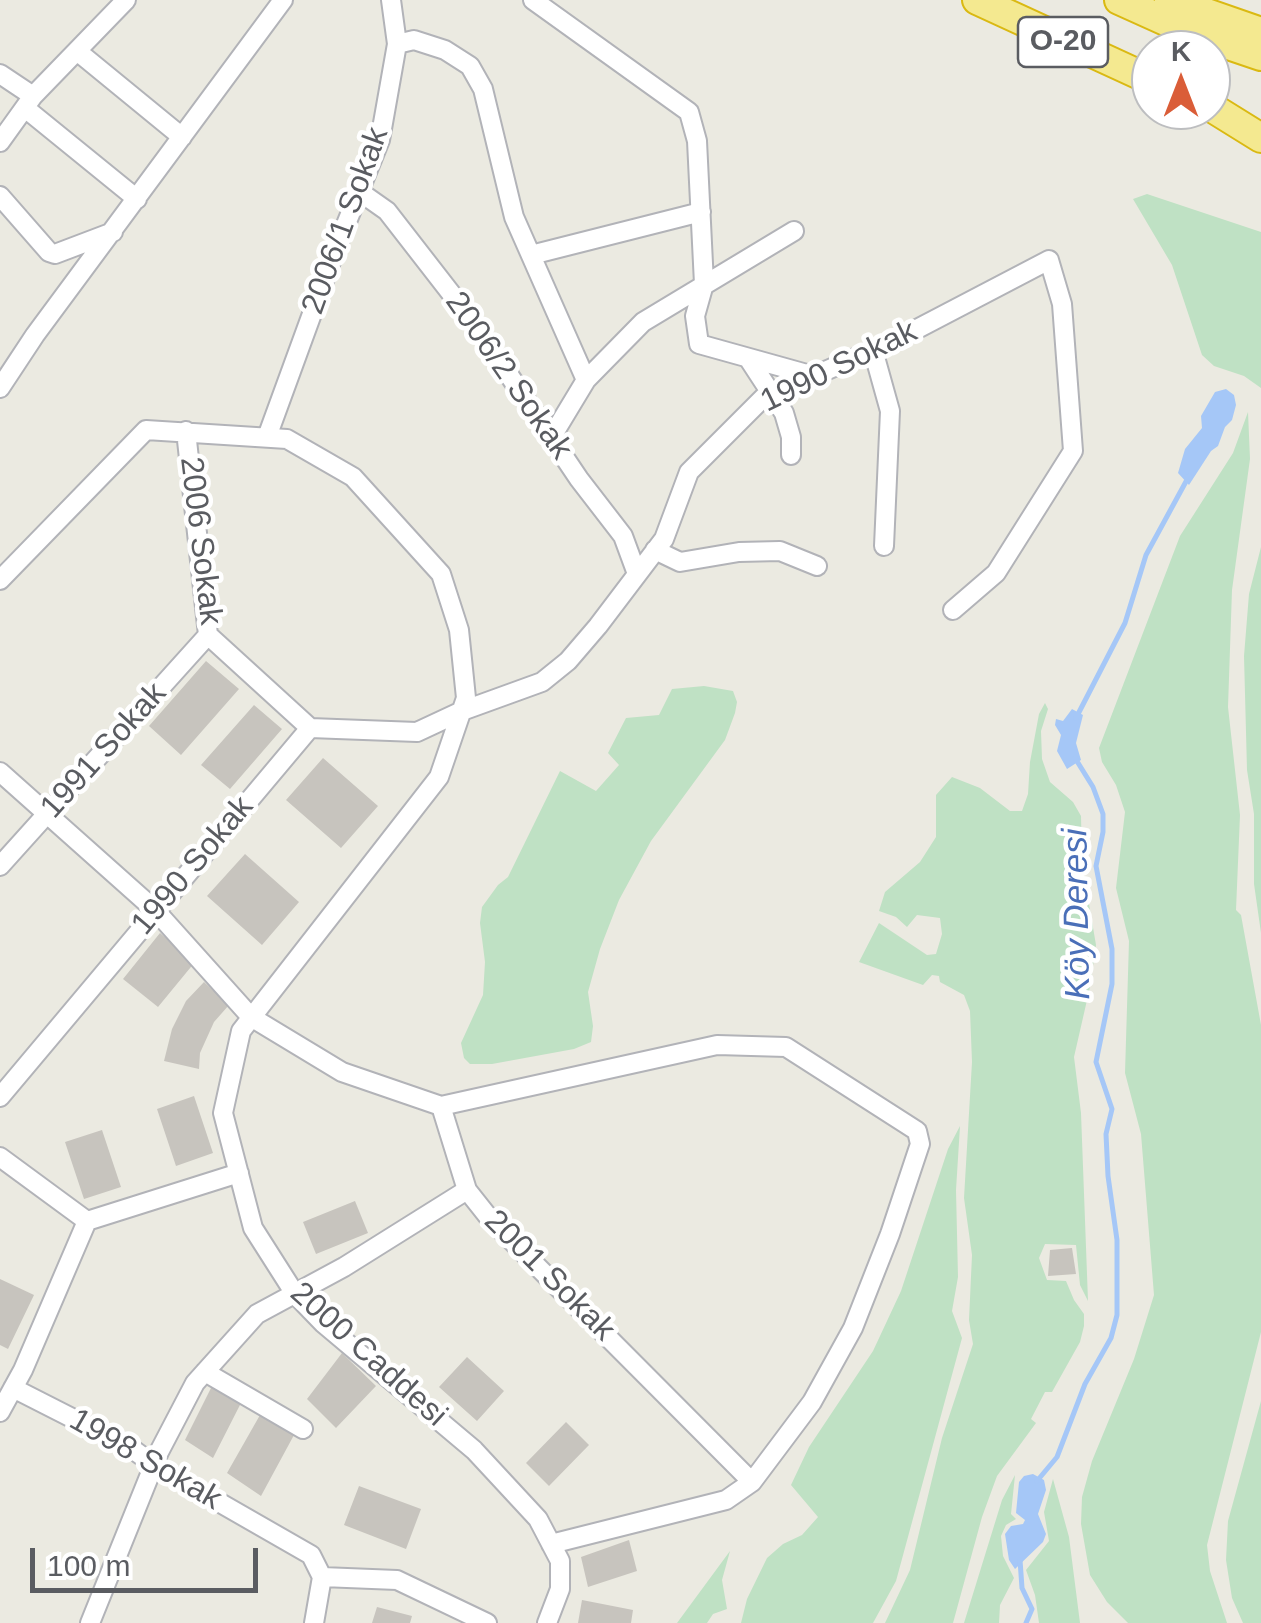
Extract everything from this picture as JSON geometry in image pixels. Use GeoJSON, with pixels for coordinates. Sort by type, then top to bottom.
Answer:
{"type":"FeatureCollection","features":[{"type":"Feature","properties":{"kind":"highway","name":"O-20"},"geometry":{"type":"LineString","coordinates":[[977,0],[1131,71]]}},
{"type":"Feature","properties":{"kind":"highway","name":"O-20"},"geometry":{"type":"LineString","coordinates":[[1118,0],[1190,32],[1261,56]]}},
{"type":"Feature","properties":{"kind":"highway"},"geometry":{"type":"LineString","coordinates":[[1169,0],[1261,32]]}},
{"type":"Feature","properties":{"kind":"highway"},"geometry":{"type":"LineString","coordinates":[[1231,112],[1261,122]]}},
{"type":"Feature","properties":{"kind":"highway"},"geometry":{"type":"LineString","coordinates":[[1231,118],[1261,138]]}},
{"type":"Feature","properties":{"kind":"street"},"geometry":{"type":"LineString","coordinates":[[0,142],[29,102],[126,0]]}},
{"type":"Feature","properties":{"kind":"street","name":"2006/1 Sokak"},"geometry":{"type":"LineString","coordinates":[[267,437],[380,140],[397,44],[391,0]]}},
{"type":"Feature","properties":{"kind":"street"},"geometry":{"type":"LineString","coordinates":[[532,0],[689,112],[698,141],[704,284],[695,316],[699,344],[814,376]]}},
{"type":"Feature","properties":{"kind":"street"},"geometry":{"type":"LineString","coordinates":[[0,388],[281,1]]}},
{"type":"Feature","properties":{"kind":"street"},"geometry":{"type":"LineString","coordinates":[[397,44],[414,40],[445,50],[470,66],[483,88],[514,216],[586,380]]}},
{"type":"Feature","properties":{"kind":"street"},"geometry":{"type":"LineString","coordinates":[[77,51],[182,137]]}},
{"type":"Feature","properties":{"kind":"street"},"geometry":{"type":"LineString","coordinates":[[0,74],[138,199]]}},
{"type":"Feature","properties":{"kind":"street","name":"2006/2 Sokak"},"geometry":{"type":"LineString","coordinates":[[360,192],[387,211],[463,308],[623,536],[638,574]]}},
{"type":"Feature","properties":{"kind":"street"},"geometry":{"type":"LineString","coordinates":[[0,196],[55,254],[113,232]]}},
{"type":"Feature","properties":{"kind":"street"},"geometry":{"type":"LineString","coordinates":[[531,255],[701,212]]}},
{"type":"Feature","properties":{"kind":"street"},"geometry":{"type":"LineString","coordinates":[[552,438],[586,380],[643,322],[794,231]]}},
{"type":"Feature","properties":{"kind":"street","name":"1990 Sokak"},"geometry":{"type":"LineString","coordinates":[[0,1097],[310,728],[417,732],[542,682],[568,661],[664,539],[689,472],[763,398],[874,350],[1049,260],[1062,304],[1073,451],[996,573],[952,610]]}},
{"type":"Feature","properties":{"kind":"street"},"geometry":{"type":"LineString","coordinates":[[874,350],[890,411],[884,546]]}},
{"type":"Feature","properties":{"kind":"street"},"geometry":{"type":"LineString","coordinates":[[748,358],[784,413],[791,455]]}},
{"type":"Feature","properties":{"kind":"street","name":"2000 Caddesi"},"geometry":{"type":"LineString","coordinates":[[0,580],[146,430],[287,439],[354,477],[442,574],[459,630],[466,698],[439,776],[241,1031],[224,1113],[253,1228],[295,1294],[323,1323],[474,1450],[538,1519],[560,1561],[560,1588],[546,1623]]}},
{"type":"Feature","properties":{"kind":"street","name":"2006 Sokak"},"geometry":{"type":"LineString","coordinates":[[186,431],[208,635],[310,728]]}},
{"type":"Feature","properties":{"kind":"street"},"geometry":{"type":"LineString","coordinates":[[655,550],[680,562],[739,552],[780,551],[817,566]]}},
{"type":"Feature","properties":{"kind":"street","name":"1991 Sokak"},"geometry":{"type":"LineString","coordinates":[[0,866],[208,635]]}},
{"type":"Feature","properties":{"kind":"street"},"geometry":{"type":"LineString","coordinates":[[0,772],[155,910],[251,1017],[342,1072],[441,1106],[717,1045],[786,1046],[917,1131],[920,1144],[852,1328],[812,1402],[752,1482],[726,1500],[551,1544]]}},
{"type":"Feature","properties":{"kind":"street","name":"2001 Sokak"},"geometry":{"type":"LineString","coordinates":[[441,1106],[468,1190],[490,1219],[752,1482]]}},
{"type":"Feature","properties":{"kind":"street"},"geometry":{"type":"LineString","coordinates":[[0,1157],[86,1221]]}},
{"type":"Feature","properties":{"kind":"street"},"geometry":{"type":"LineString","coordinates":[[0,1412],[86,1221],[238,1173]]}},
{"type":"Feature","properties":{"kind":"street"},"geometry":{"type":"LineString","coordinates":[[90,1623],[154,1465],[195,1383],[257,1314],[468,1190]]}},
{"type":"Feature","properties":{"kind":"street"},"geometry":{"type":"LineString","coordinates":[[205,1372],[302,1428]]}},
{"type":"Feature","properties":{"kind":"street","name":"1998 Sokak"},"geometry":{"type":"LineString","coordinates":[[13,1388],[130,1448],[311,1555],[322,1576]]}},
{"type":"Feature","properties":{"kind":"street"},"geometry":{"type":"LineString","coordinates":[[314,1623],[322,1576],[397,1580],[487,1623]]}},
{"type":"Feature","properties":{"kind":"green space"},"geometry":{"type":"Polygon","coordinates":[[[1147,194],[1261,232],[1261,388],[1244,376],[1214,366],[1202,355],[1172,265],[1133,199],[1147,194]]]}},
{"type":"Feature","properties":{"kind":"green space"},"geometry":{"type":"Polygon","coordinates":[[[1248,412],[1250,459],[1232,590],[1228,707],[1240,815],[1236,910],[1241,915],[1261,1025],[1261,1332],[1207,1545],[1210,1571],[1227,1623],[1128,1623],[1107,1602],[1090,1575],[1081,1524],[1082,1497],[1092,1461],[1134,1359],[1154,1295],[1141,1134],[1125,1073],[1129,941],[1116,888],[1125,812],[1099,748],[1180,536],[1233,453],[1248,412]]]}},
{"type":"Feature","properties":{"kind":"green space"},"geometry":{"type":"Polygon","coordinates":[[[1261,547],[1261,933],[1254,884],[1254,814],[1247,770],[1244,656],[1249,594],[1261,547]]]}},
{"type":"Feature","properties":{"kind":"green space"},"geometry":{"type":"Polygon","coordinates":[[[704,686],[733,691],[735,713],[725,740],[651,841],[619,900],[588,992],[591,1042],[574,1049],[492,1064],[470,1064],[464,1058],[461,1043],[483,995],[482,907],[508,877],[560,771],[596,791],[619,765],[608,753],[626,718],[659,715],[672,689],[704,686]]]}},
{"type":"Feature","properties":{"kind":"green space"},"geometry":{"type":"Polygon","coordinates":[[[1045,703],[1048,709],[1041,731],[1042,759],[1050,782],[1073,802],[1081,816],[1082,863],[1096,945],[1074,1057],[1081,1113],[1088,1301],[1080,1285],[1076,1245],[1045,1244],[1039,1258],[1047,1280],[1066,1281],[1084,1314],[1084,1326],[1080,1342],[1052,1392],[1045,1392],[1031,1419],[1036,1423],[997,1476],[953,1623],[885,1623],[910,1570],[942,1438],[973,1344],[969,1320],[972,1255],[964,1198],[972,1062],[970,1011],[964,995],[940,982],[939,976],[932,975],[923,985],[859,962],[879,923],[927,955],[936,954],[942,934],[940,918],[917,915],[907,927],[896,917],[879,911],[885,892],[920,862],[936,837],[936,795],[952,777],[980,788],[1010,811],[1022,811],[1039,714],[1045,703]]]}},
{"type":"Feature","properties":{"kind":"green space"},"geometry":{"type":"Polygon","coordinates":[[[960,1126],[956,1190],[958,1277],[952,1311],[962,1338],[896,1581],[873,1623],[741,1623],[747,1599],[767,1558],[802,1535],[818,1517],[791,1485],[809,1447],[873,1351],[901,1291],[948,1149],[960,1126]]]}},
{"type":"Feature","properties":{"kind":"green space"},"geometry":{"type":"Polygon","coordinates":[[[1261,1401],[1261,1623],[1243,1623],[1232,1598],[1226,1560],[1228,1521],[1261,1401]]]}},
{"type":"Feature","properties":{"kind":"green space"},"geometry":{"type":"Polygon","coordinates":[[[1015,1475],[1011,1514],[1016,1519],[1006,1525],[1001,1536],[1003,1556],[1014,1578],[1000,1605],[999,1623],[964,1623],[1002,1500],[1015,1475]]]}},
{"type":"Feature","properties":{"kind":"green space"},"geometry":{"type":"Polygon","coordinates":[[[1053,1479],[1069,1537],[1080,1623],[1039,1623],[1026,1570],[1049,1541],[1044,1512],[1053,1479]]]}},
{"type":"Feature","properties":{"kind":"green space"},"geometry":{"type":"Polygon","coordinates":[[[730,1551],[722,1580],[727,1609],[713,1614],[707,1623],[677,1623],[730,1551]]]}},
{"type":"Feature","properties":{"kind":"water"},"geometry":{"type":"Polygon","coordinates":[[[1226,389],[1234,395],[1236,405],[1232,420],[1189,485],[1178,473],[1185,449],[1202,428],[1201,416],[1215,392],[1226,389]]]}},
{"type":"Feature","properties":{"kind":"water"},"geometry":{"type":"Polygon","coordinates":[[[1072,709],[1083,715],[1076,743],[1081,760],[1067,769],[1057,751],[1061,735],[1055,725],[1056,719],[1063,721],[1072,709]]]}},
{"type":"Feature","properties":{"kind":"water"},"geometry":{"type":"Polygon","coordinates":[[[1033,1474],[1044,1480],[1046,1490],[1038,1514],[1046,1534],[1043,1542],[1015,1569],[1009,1560],[1005,1534],[1011,1526],[1025,1520],[1016,1513],[1019,1482],[1033,1474]]]}},
{"type":"Feature","properties":{"kind":"building"},"geometry":{"type":"Polygon","coordinates":[[[206,661],[239,689],[181,755],[149,726],[206,661]]]}},
{"type":"Feature","properties":{"kind":"building"},"geometry":{"type":"Polygon","coordinates":[[[254,705],[282,729],[230,789],[201,765],[254,705]]]}},
{"type":"Feature","properties":{"kind":"building"},"geometry":{"type":"Polygon","coordinates":[[[323,758],[378,806],[341,848],[286,800],[323,758]]]}},
{"type":"Feature","properties":{"kind":"building"},"geometry":{"type":"Polygon","coordinates":[[[245,854],[299,902],[262,945],[207,896],[245,854]]]}},
{"type":"Feature","properties":{"kind":"building"},"geometry":{"type":"Polygon","coordinates":[[[160,933],[195,962],[158,1007],[123,979],[160,933]]]}},
{"type":"Feature","properties":{"kind":"building"},"geometry":{"type":"Polygon","coordinates":[[[204,982],[229,1005],[214,1022],[200,1053],[199,1069],[164,1061],[172,1029],[186,1001],[204,982]]]}},
{"type":"Feature","properties":{"kind":"building"},"geometry":{"type":"Polygon","coordinates":[[[194,1096],[213,1153],[176,1166],[157,1109],[194,1096]]]}},
{"type":"Feature","properties":{"kind":"building"},"geometry":{"type":"Polygon","coordinates":[[[102,1130],[121,1187],[84,1199],[65,1142],[102,1130]]]}},
{"type":"Feature","properties":{"kind":"building"},"geometry":{"type":"Polygon","coordinates":[[[355,1201],[368,1233],[316,1254],[303,1222],[355,1201]]]}},
{"type":"Feature","properties":{"kind":"building"},"geometry":{"type":"Polygon","coordinates":[[[1072,1248],[1076,1274],[1048,1276],[1050,1250],[1072,1248]]]}},
{"type":"Feature","properties":{"kind":"building"},"geometry":{"type":"Polygon","coordinates":[[[0,1279],[34,1295],[8,1349],[0,1345],[0,1279]]]}},
{"type":"Feature","properties":{"kind":"building"},"geometry":{"type":"Polygon","coordinates":[[[342,1353],[376,1386],[336,1428],[307,1399],[342,1353]]]}},
{"type":"Feature","properties":{"kind":"building"},"geometry":{"type":"Polygon","coordinates":[[[467,1357],[504,1391],[477,1421],[439,1387],[467,1357]]]}},
{"type":"Feature","properties":{"kind":"building"},"geometry":{"type":"Polygon","coordinates":[[[214,1382],[242,1401],[213,1458],[185,1440],[214,1382]]]}},
{"type":"Feature","properties":{"kind":"building"},"geometry":{"type":"Polygon","coordinates":[[[260,1415],[294,1435],[261,1496],[227,1473],[260,1415]]]}},
{"type":"Feature","properties":{"kind":"building"},"geometry":{"type":"Polygon","coordinates":[[[566,1422],[589,1445],[549,1486],[526,1463],[566,1422]]]}},
{"type":"Feature","properties":{"kind":"building"},"geometry":{"type":"Polygon","coordinates":[[[359,1486],[421,1509],[406,1549],[344,1525],[359,1486]]]}},
{"type":"Feature","properties":{"kind":"building"},"geometry":{"type":"Polygon","coordinates":[[[629,1540],[637,1571],[588,1587],[581,1557],[629,1540]]]}},
{"type":"Feature","properties":{"kind":"building"},"geometry":{"type":"Polygon","coordinates":[[[582,1600],[633,1610],[631,1623],[578,1623],[582,1600]]]}},
{"type":"Feature","properties":{"kind":"building"},"geometry":{"type":"Polygon","coordinates":[[[377,1607],[412,1616],[410,1623],[372,1623],[377,1607]]]}},
{"type":"Feature","properties":{"kind":"waterway","name":"Köy Deresi"},"geometry":{"type":"LineString","coordinates":[[1076,718],[1125,623],[1146,555],[1189,476]]}},
{"type":"Feature","properties":{"kind":"waterway","name":"Köy Deresi"},"geometry":{"type":"LineString","coordinates":[[1037,1481],[1057,1457],[1085,1384],[1111,1338],[1117,1315],[1117,1240],[1106,1134],[1112,1109],[1096,1062],[1112,984],[1112,949],[1096,866],[1103,814],[1093,787],[1075,758]]}},
{"type":"Feature","properties":{"kind":"waterway","name":"Köy Deresi"},"geometry":{"type":"LineString","coordinates":[[1020,1560],[1022,1588],[1032,1609],[1026,1623]]}}]}
